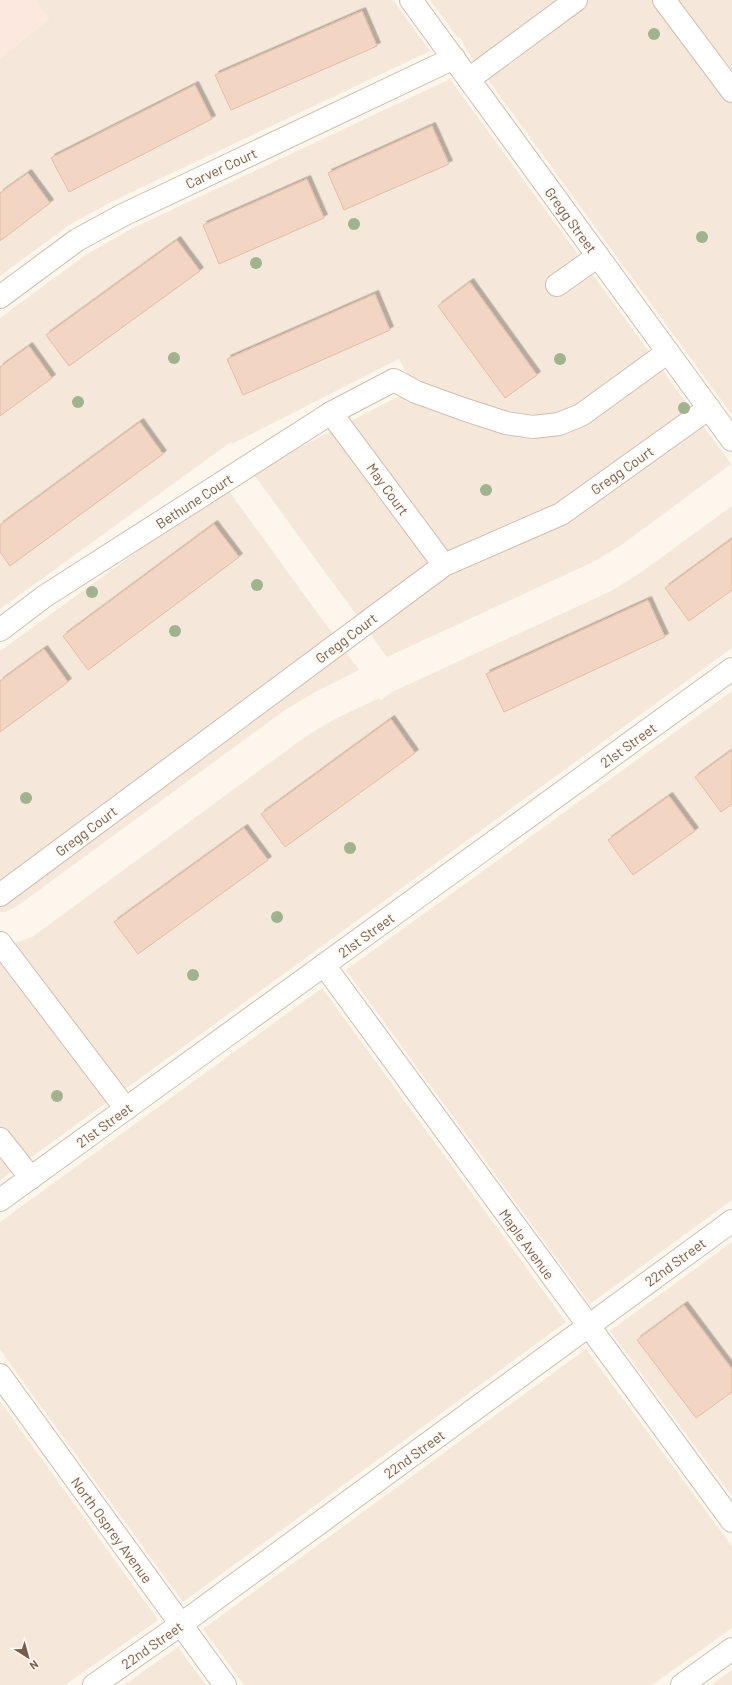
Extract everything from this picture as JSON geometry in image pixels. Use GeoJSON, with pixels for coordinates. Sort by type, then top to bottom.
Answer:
{"type":"FeatureCollection","features":[{"type":"Feature","properties":{"kind":"street","name":"Gregg Street"},"geometry":{"type":"LineString","coordinates":[[411,0],[732,440]]}},
{"type":"Feature","properties":{"kind":"street"},"geometry":{"type":"LineString","coordinates":[[469,79],[576,0]]}},
{"type":"Feature","properties":{"kind":"street"},"geometry":{"type":"LineString","coordinates":[[664,0],[732,91]]}},
{"type":"Feature","properties":{"kind":"street","name":"Carver Court"},"geometry":{"type":"LineString","coordinates":[[0,297],[77,240],[123,214],[454,58]]}},
{"type":"Feature","properties":{"kind":"street"},"geometry":{"type":"LineString","coordinates":[[557,285],[598,256]]}},
{"type":"Feature","properties":{"kind":"street","name":"Bethune Court"},"geometry":{"type":"LineString","coordinates":[[0,630],[45,596],[331,413],[394,380],[416,392],[506,424],[533,428],[559,424],[581,415],[668,352]]}},
{"type":"Feature","properties":{"kind":"street","name":"Gregg Court"},"geometry":{"type":"LineString","coordinates":[[0,895],[444,566],[561,514],[709,408]]}},
{"type":"Feature","properties":{"kind":"street","name":"May Court"},"geometry":{"type":"LineString","coordinates":[[331,413],[444,566]]}},
{"type":"Feature","properties":{"kind":"street","name":"21st Street"},"geometry":{"type":"LineString","coordinates":[[0,1200],[732,669]]}},
{"type":"Feature","properties":{"kind":"street"},"geometry":{"type":"LineString","coordinates":[[0,943],[126,1109]]}},
{"type":"Feature","properties":{"kind":"street","name":"Maple Avenue"},"geometry":{"type":"LineString","coordinates":[[324,965],[732,1521]]}},
{"type":"Feature","properties":{"kind":"street"},"geometry":{"type":"LineString","coordinates":[[0,1139],[31,1178]]}},
{"type":"Feature","properties":{"kind":"street","name":"22nd Street"},"geometry":{"type":"LineString","coordinates":[[94,1685],[180,1625],[732,1221]]}},
{"type":"Feature","properties":{"kind":"street","name":"North Osprey Avenue"},"geometry":{"type":"LineString","coordinates":[[0,1375],[225,1685]]}},
{"type":"Feature","properties":{"kind":"street"},"geometry":{"type":"LineString","coordinates":[[682,1685],[732,1649]]}},
{"type":"Feature","properties":{"kind":"shaded area"},"geometry":{"type":"Polygon","coordinates":[[[0,0],[35,0],[49,19],[0,58],[0,0]]]}},
{"type":"Feature","properties":{"kind":"shaded area"},"geometry":{"type":"Polygon","coordinates":[[[35,0],[393,0],[430,51],[115,200],[69,225],[0,276],[0,58],[49,19],[35,0]]]}},
{"type":"Feature","properties":{"kind":"shaded area"},"geometry":{"type":"Polygon","coordinates":[[[430,0],[732,0],[732,415],[467,51],[460,37],[458,38],[430,0]]]}},
{"type":"Feature","properties":{"kind":"shaded area"},"geometry":{"type":"Polygon","coordinates":[[[450,79],[731,464],[620,546],[593,562],[387,657],[252,472],[415,388],[399,359],[232,444],[231,442],[0,609],[0,318],[87,254],[131,229],[450,79]]]}},
{"type":"Feature","properties":{"kind":"shaded area"},"geometry":{"type":"Polygon","coordinates":[[[226,487],[359,670],[317,691],[285,710],[16,907],[5,912],[0,912],[0,651],[226,487]]]}},
{"type":"Feature","properties":{"kind":"shaded area"},"geometry":{"type":"Polygon","coordinates":[[[732,506],[732,648],[0,1180],[0,944],[12,944],[32,937],[305,737],[333,720],[379,698],[381,700],[392,692],[611,591],[640,573],[732,506]]]}},
{"type":"Feature","properties":{"kind":"shaded area"},"geometry":{"type":"Polygon","coordinates":[[[732,691],[732,1200],[590,1304],[346,970],[732,691]]]}},
{"type":"Feature","properties":{"kind":"shaded area"},"geometry":{"type":"Polygon","coordinates":[[[322,988],[566,1322],[183,1602],[0,1350],[0,1222],[322,988]]]}},
{"type":"Feature","properties":{"kind":"shaded area"},"geometry":{"type":"Polygon","coordinates":[[[732,1242],[732,1496],[610,1331],[732,1242]]]}},
{"type":"Feature","properties":{"kind":"shaded area"},"geometry":{"type":"Polygon","coordinates":[[[586,1349],[732,1546],[732,1628],[652,1685],[244,1685],[203,1629],[586,1349]]]}},
{"type":"Feature","properties":{"kind":"shaded area"},"geometry":{"type":"Polygon","coordinates":[[[0,1401],[158,1620],[65,1685],[0,1685],[0,1401]]]}},
{"type":"Feature","properties":{"kind":"shaded area"},"geometry":{"type":"Polygon","coordinates":[[[178,1647],[206,1685],[124,1685],[178,1647]]]}},
{"type":"Feature","properties":{"kind":"shaded area"},"geometry":{"type":"Polygon","coordinates":[[[732,1670],[732,1685],[711,1685],[732,1670]]]}},
{"type":"Feature","properties":{"kind":"building"},"geometry":{"type":"Polygon","coordinates":[[[362,11],[377,46],[231,110],[215,75],[362,11]]]}},
{"type":"Feature","properties":{"kind":"building"},"geometry":{"type":"Polygon","coordinates":[[[195,85],[212,119],[69,192],[51,158],[195,85]]]}},
{"type":"Feature","properties":{"kind":"building"},"geometry":{"type":"Polygon","coordinates":[[[432,126],[449,164],[344,210],[328,173],[432,126]]]}},
{"type":"Feature","properties":{"kind":"building"},"geometry":{"type":"Polygon","coordinates":[[[28,173],[50,203],[0,241],[0,193],[28,173]]]}},
{"type":"Feature","properties":{"kind":"building"},"geometry":{"type":"Polygon","coordinates":[[[307,179],[324,218],[219,264],[203,225],[307,179]]]}},
{"type":"Feature","properties":{"kind":"building"},"geometry":{"type":"Polygon","coordinates":[[[177,240],[200,271],[69,366],[46,335],[177,240]]]}},
{"type":"Feature","properties":{"kind":"building"},"geometry":{"type":"Polygon","coordinates":[[[470,282],[537,375],[505,398],[438,306],[470,282]]]}},
{"type":"Feature","properties":{"kind":"building"},"geometry":{"type":"Polygon","coordinates":[[[375,294],[390,330],[243,395],[227,359],[375,294]]]}},
{"type":"Feature","properties":{"kind":"building"},"geometry":{"type":"Polygon","coordinates":[[[29,346],[52,378],[0,416],[0,367],[29,346]]]}},
{"type":"Feature","properties":{"kind":"building"},"geometry":{"type":"Polygon","coordinates":[[[140,422],[163,454],[10,566],[0,552],[0,525],[140,422]]]}},
{"type":"Feature","properties":{"kind":"building"},"geometry":{"type":"Polygon","coordinates":[[[214,524],[239,557],[88,670],[63,636],[214,524]]]}},
{"type":"Feature","properties":{"kind":"building"},"geometry":{"type":"Polygon","coordinates":[[[732,539],[732,590],[689,621],[665,588],[732,539]]]}},
{"type":"Feature","properties":{"kind":"building"},"geometry":{"type":"Polygon","coordinates":[[[648,600],[665,637],[504,712],[486,674],[648,600]]]}},
{"type":"Feature","properties":{"kind":"building"},"geometry":{"type":"Polygon","coordinates":[[[44,649],[68,682],[0,732],[0,681],[44,649]]]}},
{"type":"Feature","properties":{"kind":"building"},"geometry":{"type":"Polygon","coordinates":[[[391,719],[415,753],[285,847],[261,814],[391,719]]]}},
{"type":"Feature","properties":{"kind":"building"},"geometry":{"type":"Polygon","coordinates":[[[732,750],[732,804],[721,812],[695,777],[732,750]]]}},
{"type":"Feature","properties":{"kind":"building"},"geometry":{"type":"Polygon","coordinates":[[[669,796],[695,831],[633,875],[608,840],[669,796]]]}},
{"type":"Feature","properties":{"kind":"building"},"geometry":{"type":"Polygon","coordinates":[[[244,828],[268,860],[138,954],[114,922],[244,828]]]}},
{"type":"Feature","properties":{"kind":"building"},"geometry":{"type":"Polygon","coordinates":[[[684,1305],[732,1369],[732,1392],[696,1418],[637,1340],[684,1305]]]}}]}
